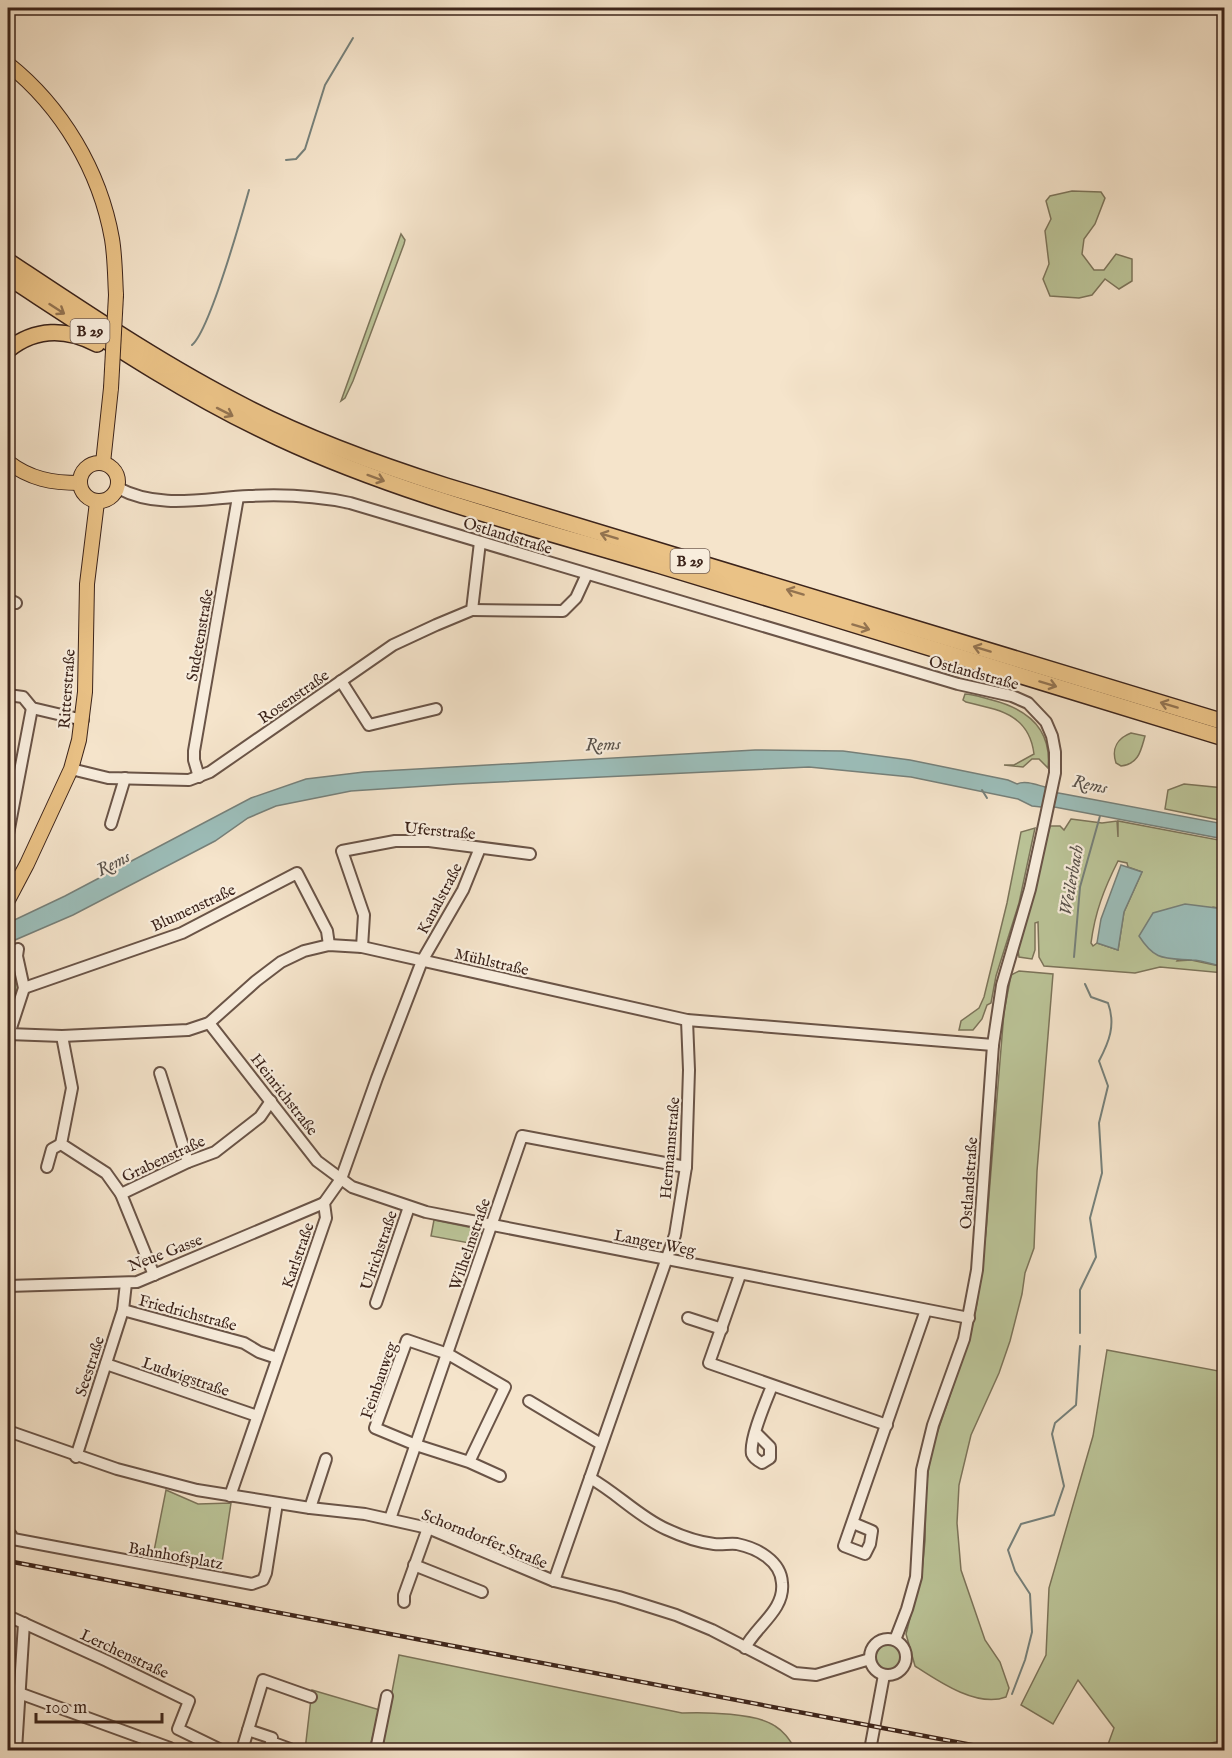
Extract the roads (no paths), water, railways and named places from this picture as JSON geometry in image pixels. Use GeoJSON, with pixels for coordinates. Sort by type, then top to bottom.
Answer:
{"type":"FeatureCollection","features":[{"type":"Feature","properties":{"kind":"highway","name":"B 29"},"geometry":{"type":"LineString","coordinates":[[8,261],[76,307],[200,383],[326,444],[456,490],[1224,722]]}},
{"type":"Feature","properties":{"kind":"highway","name":"B 29"},"geometry":{"type":"LineString","coordinates":[[8,277],[173,384],[281,439],[377,478],[1224,738]]}},
{"type":"Feature","properties":{"kind":"highway"},"geometry":{"type":"LineString","coordinates":[[8,350],[34,335],[57,331],[67,333],[104,348],[158,381],[173,384]]}},
{"type":"Feature","properties":{"kind":"main road"},"geometry":{"type":"LineString","coordinates":[[8,64],[24,77],[61,118],[86,161],[106,214],[112,241],[116,295],[104,463]]}},
{"type":"Feature","properties":{"kind":"main road"},"geometry":{"type":"LineString","coordinates":[[8,462],[20,471],[37,478],[55,482],[80,483]]}},
{"type":"Feature","properties":{"kind":"main road"},"geometry":{"type":"LineString","coordinates":[[104,463],[116,472],[118,488],[107,500],[97,502],[87,497],[80,483],[83,471],[87,467],[104,463]]}},
{"type":"Feature","properties":{"kind":"main road","name":"Ritterstraße"},"geometry":{"type":"LineString","coordinates":[[8,900],[13,876],[71,769],[83,720],[87,584],[97,502]]}},
{"type":"Feature","properties":{"kind":"street","name":"Ostlandstraße"},"geometry":{"type":"LineString","coordinates":[[118,488],[150,500],[177,501],[294,495],[366,507],[958,684],[1020,699],[1041,715],[1049,729],[1055,752],[1055,773],[1030,889],[1002,985],[993,1045],[978,1258],[969,1318],[957,1364],[933,1425],[922,1470],[915,1577],[907,1609],[895,1640]]}},
{"type":"Feature","properties":{"kind":"street","name":"Sudetenstraße"},"geometry":{"type":"LineString","coordinates":[[200,777],[194,752],[238,497]]}},
{"type":"Feature","properties":{"kind":"street"},"geometry":{"type":"LineString","coordinates":[[472,610],[480,542]]}},
{"type":"Feature","properties":{"kind":"street","name":"Rosenstraße"},"geometry":{"type":"LineString","coordinates":[[71,769],[108,778],[189,780],[200,777],[393,645],[472,610],[563,611],[576,598],[586,574]]}},
{"type":"Feature","properties":{"kind":"street"},"geometry":{"type":"LineString","coordinates":[[341,681],[369,725],[436,709]]}},
{"type":"Feature","properties":{"kind":"street"},"geometry":{"type":"LineString","coordinates":[[8,695],[23,697],[32,708],[83,720]]}},
{"type":"Feature","properties":{"kind":"street"},"geometry":{"type":"LineString","coordinates":[[8,834],[32,708]]}},
{"type":"Feature","properties":{"kind":"street"},"geometry":{"type":"LineString","coordinates":[[111,824],[125,778]]}},
{"type":"Feature","properties":{"kind":"street","name":"Uferstraße"},"geometry":{"type":"LineString","coordinates":[[362,947],[364,915],[342,850],[395,841],[429,842],[530,854]]}},
{"type":"Feature","properties":{"kind":"street","name":"Kanalstraße"},"geometry":{"type":"LineString","coordinates":[[422,961],[464,890],[480,848]]}},
{"type":"Feature","properties":{"kind":"street","name":"Blumenstraße"},"geometry":{"type":"LineString","coordinates":[[24,988],[182,933],[297,873],[327,931],[329,945]]}},
{"type":"Feature","properties":{"kind":"street","name":"Mühlstraße"},"geometry":{"type":"LineString","coordinates":[[8,1034],[62,1036],[188,1030],[209,1023],[256,981],[282,962],[304,951],[329,945],[362,947],[687,1020],[993,1045]]}},
{"type":"Feature","properties":{"kind":"street"},"geometry":{"type":"LineString","coordinates":[[8,1047],[8,1034],[24,988],[17,956],[18,949]]}},
{"type":"Feature","properties":{"kind":"street","name":"Karlstraße"},"geometry":{"type":"LineString","coordinates":[[230,1496],[326,1218],[324,1203],[341,1179],[376,1078],[422,961]]}},
{"type":"Feature","properties":{"kind":"street","name":"Hermannstraße"},"geometry":{"type":"LineString","coordinates":[[554,1581],[675,1234],[686,1167],[689,1070],[687,1020]]}},
{"type":"Feature","properties":{"kind":"street","name":"Heinrichstraße"},"geometry":{"type":"LineString","coordinates":[[209,1023],[317,1161],[341,1179]]}},
{"type":"Feature","properties":{"kind":"street"},"geometry":{"type":"LineString","coordinates":[[47,1167],[52,1149],[61,1144],[72,1088],[62,1036]]}},
{"type":"Feature","properties":{"kind":"street"},"geometry":{"type":"LineString","coordinates":[[160,1073],[188,1162]]}},
{"type":"Feature","properties":{"kind":"street","name":"Grabenstraße"},"geometry":{"type":"LineString","coordinates":[[121,1194],[188,1162],[215,1152],[260,1117],[271,1101]]}},
{"type":"Feature","properties":{"kind":"street","name":"Wilhelmstraße"},"geometry":{"type":"LineString","coordinates":[[390,1519],[522,1136],[686,1167]]}},
{"type":"Feature","properties":{"kind":"street"},"geometry":{"type":"LineString","coordinates":[[61,1144],[106,1173],[121,1194],[154,1275]]}},
{"type":"Feature","properties":{"kind":"street","name":"Langer Weg"},"geometry":{"type":"LineString","coordinates":[[341,1179],[352,1187],[375,1196],[426,1212],[969,1318]]}},
{"type":"Feature","properties":{"kind":"street","name":"Neue Gasse"},"geometry":{"type":"LineString","coordinates":[[8,1286],[137,1282],[324,1203]]}},
{"type":"Feature","properties":{"kind":"street","name":"Ulrichstraße"},"geometry":{"type":"LineString","coordinates":[[376,1303],[409,1207]]}},
{"type":"Feature","properties":{"kind":"street"},"geometry":{"type":"LineString","coordinates":[[740,1275],[709,1363],[887,1425]]}},
{"type":"Feature","properties":{"kind":"street","name":"Seestraße"},"geometry":{"type":"LineString","coordinates":[[76,1456],[123,1311],[126,1283]]}},
{"type":"Feature","properties":{"kind":"street"},"geometry":{"type":"LineString","coordinates":[[853,1523],[926,1310]]}},
{"type":"Feature","properties":{"kind":"street","name":"Friedrichstraße"},"geometry":{"type":"LineString","coordinates":[[123,1311],[244,1343],[259,1352],[277,1358]]}},
{"type":"Feature","properties":{"kind":"street"},"geometry":{"type":"LineString","coordinates":[[688,1318],[722,1329]]}},
{"type":"Feature","properties":{"kind":"street","name":"Feinbauweg"},"geometry":{"type":"LineString","coordinates":[[416,1445],[375,1428],[407,1340],[448,1354]]}},
{"type":"Feature","properties":{"kind":"street"},"geometry":{"type":"LineString","coordinates":[[448,1354],[505,1388],[469,1462]]}},
{"type":"Feature","properties":{"kind":"street","name":"Ludwigstraße"},"geometry":{"type":"LineString","coordinates":[[106,1364],[257,1416]]}},
{"type":"Feature","properties":{"kind":"street"},"geometry":{"type":"LineString","coordinates":[[755,1432],[772,1386]]}},
{"type":"Feature","properties":{"kind":"street"},"geometry":{"type":"LineString","coordinates":[[529,1401],[601,1444]]}},
{"type":"Feature","properties":{"kind":"street","name":"Schorndorfer Straße"},"geometry":{"type":"LineString","coordinates":[[8,1431],[76,1456],[172,1484],[230,1496],[365,1514],[428,1528],[554,1581],[619,1597],[676,1615],[712,1630],[795,1673],[816,1676],[870,1659]]}},
{"type":"Feature","properties":{"kind":"street"},"geometry":{"type":"LineString","coordinates":[[416,1445],[469,1462],[500,1476]]}},
{"type":"Feature","properties":{"kind":"street"},"geometry":{"type":"LineString","coordinates":[[310,1508],[326,1459]]}},
{"type":"Feature","properties":{"kind":"street"},"geometry":{"type":"LineString","coordinates":[[590,1478],[610,1489],[636,1510],[664,1528],[698,1541],[737,1544],[757,1551],[778,1568],[782,1582],[782,1599],[751,1636],[745,1648]]}},
{"type":"Feature","properties":{"kind":"street","name":"Bahnhofsplatz"},"geometry":{"type":"LineString","coordinates":[[8,1534],[14,1539],[252,1584],[263,1580],[266,1573],[277,1503]]}},
{"type":"Feature","properties":{"kind":"street"},"geometry":{"type":"LineString","coordinates":[[404,1602],[404,1595],[428,1528]]}},
{"type":"Feature","properties":{"kind":"street"},"geometry":{"type":"LineString","coordinates":[[414,1565],[482,1592]]}},
{"type":"Feature","properties":{"kind":"street","name":"Lerchenstraße"},"geometry":{"type":"LineString","coordinates":[[8,1616],[189,1701],[178,1729]]}},
{"type":"Feature","properties":{"kind":"street"},"geometry":{"type":"LineString","coordinates":[[16,1750],[24,1623]]}},
{"type":"Feature","properties":{"kind":"street"},"geometry":{"type":"LineString","coordinates":[[895,1640],[905,1649],[907,1661],[896,1674],[884,1675],[874,1669],[870,1653],[877,1642],[895,1640]]}},
{"type":"Feature","properties":{"kind":"street"},"geometry":{"type":"LineString","coordinates":[[870,1750],[884,1675]]}},
{"type":"Feature","properties":{"kind":"street"},"geometry":{"type":"LineString","coordinates":[[242,1750],[262,1680],[311,1697]]}},
{"type":"Feature","properties":{"kind":"street"},"geometry":{"type":"LineString","coordinates":[[20,1693],[170,1749],[178,1729],[221,1750]]}},
{"type":"Feature","properties":{"kind":"street"},"geometry":{"type":"LineString","coordinates":[[376,1750],[387,1696]]}},
{"type":"Feature","properties":{"kind":"street"},"geometry":{"type":"LineString","coordinates":[[248,1730],[272,1738],[272,1742],[290,1749]]}},
{"type":"Feature","properties":{"kind":"water"},"geometry":{"type":"Polygon","coordinates":[[[755,750],[843,751],[910,760],[1008,780],[1017,784],[1031,783],[1045,787],[1047,791],[1224,824],[1224,839],[1044,805],[1032,806],[1018,799],[911,777],[809,767],[351,791],[276,806],[248,818],[215,841],[73,915],[8,943],[8,923],[65,896],[251,798],[306,779],[364,772],[755,750]]]}},
{"type":"Feature","properties":{"kind":"water"},"geometry":{"type":"Polygon","coordinates":[[[1121,865],[1142,872],[1124,912],[1118,950],[1097,943],[1101,919],[1121,865]]]}},
{"type":"Feature","properties":{"kind":"water"},"geometry":{"type":"Polygon","coordinates":[[[1185,904],[1224,909],[1224,967],[1200,961],[1161,957],[1150,950],[1139,936],[1153,913],[1185,904]]]}},
{"type":"Feature","properties":{"kind":"waterway"},"geometry":{"type":"LineString","coordinates":[[286,160],[296,159],[305,149],[325,85],[353,38]]}},
{"type":"Feature","properties":{"kind":"waterway"},"geometry":{"type":"LineString","coordinates":[[192,345],[216,297],[249,190]]}},
{"type":"Feature","properties":{"kind":"waterway"},"geometry":{"type":"LineString","coordinates":[[982,790],[987,798]]}},
{"type":"Feature","properties":{"kind":"waterway","name":"Weilerbach"},"geometry":{"type":"LineString","coordinates":[[1074,957],[1080,887],[1100,816]]}},
{"type":"Feature","properties":{"kind":"waterway"},"geometry":{"type":"LineString","coordinates":[[1080,1333],[1080,1290],[1096,1257],[1090,1218],[1102,1173],[1099,1123],[1108,1086],[1099,1061],[1111,1026],[1108,1003],[1091,997],[1085,984]]}},
{"type":"Feature","properties":{"kind":"waterway","name":"Weilerbach"},"geometry":{"type":"LineString","coordinates":[[1012,1694],[1025,1660],[1032,1632],[1030,1594],[1015,1571],[1008,1550],[1021,1524],[1054,1515],[1064,1486],[1052,1434],[1055,1423],[1076,1405],[1080,1346]]}},
{"type":"Feature","properties":{"kind":"railway"},"geometry":{"type":"LineString","coordinates":[[8,1561],[998,1750]]}},
{"type":"Feature","properties":{"kind":"water label","name":"Rems"},"geometry":{"type":"Point","coordinates":[603,744]}},
{"type":"Feature","properties":{"kind":"water label","name":"Rems"},"geometry":{"type":"Point","coordinates":[1090,784]}},
{"type":"Feature","properties":{"kind":"water label","name":"Rems"},"geometry":{"type":"Point","coordinates":[113,863]}}]}
